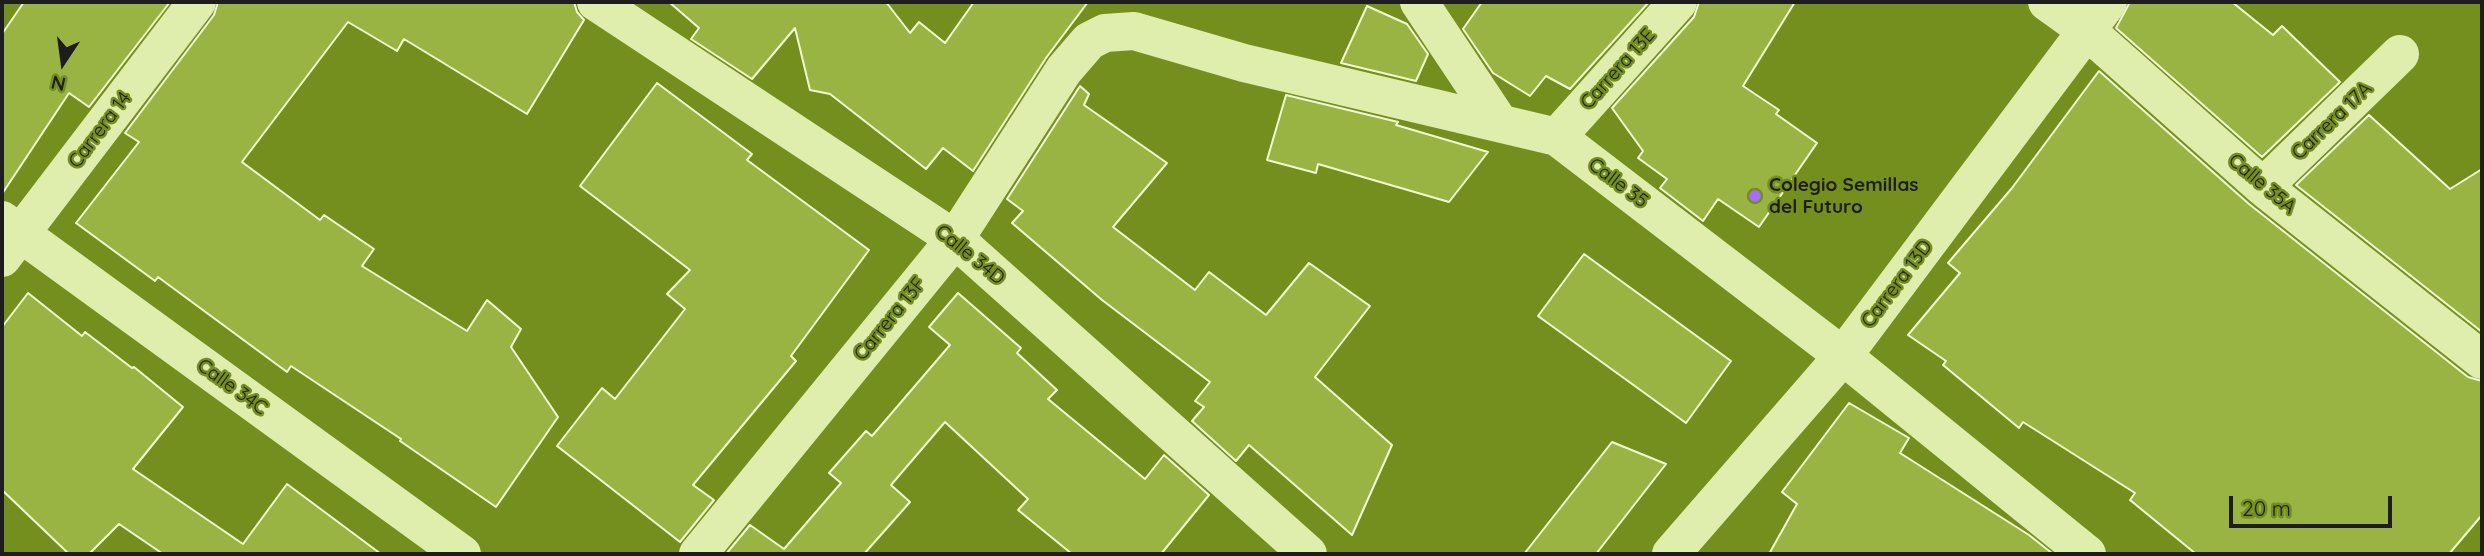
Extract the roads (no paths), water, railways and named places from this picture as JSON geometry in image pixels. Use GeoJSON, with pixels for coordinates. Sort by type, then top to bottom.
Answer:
{"type":"FeatureCollection","features":[{"type":"Feature","properties":{"kind":"street","name":"Carrera 14"},"geometry":{"type":"LineString","coordinates":[[8,237],[197,2]]}},
{"type":"Feature","properties":{"kind":"street","name":"Calle 34D"},"geometry":{"type":"LineString","coordinates":[[596,2],[955,239],[1308,554]]}},
{"type":"Feature","properties":{"kind":"street"},"geometry":{"type":"LineString","coordinates":[[1419,2],[1499,122]]}},
{"type":"Feature","properties":{"kind":"street","name":"Carrera 13E"},"geometry":{"type":"LineString","coordinates":[[1557,137],[1678,2]]}},
{"type":"Feature","properties":{"kind":"street","name":"Calle 35A"},"geometry":{"type":"LineString","coordinates":[[2047,2],[2097,16],[2263,187],[2482,360]]}},
{"type":"Feature","properties":{"kind":"street","name":"Carrera 13D"},"geometry":{"type":"LineString","coordinates":[[1671,554],[1843,356],[2097,16]]}},
{"type":"Feature","properties":{"kind":"street","name":"Calle 35"},"geometry":{"type":"LineString","coordinates":[[1064,70],[1089,41],[1105,33],[1134,31],[1244,63],[1557,137],[1843,356],[2087,554]]}},
{"type":"Feature","properties":{"kind":"street","name":"Carrera 17A"},"geometry":{"type":"LineString","coordinates":[[2263,187],[2400,54]]}},
{"type":"Feature","properties":{"kind":"street","name":"Carrera 13F"},"geometry":{"type":"LineString","coordinates":[[698,554],[955,239],[1064,70]]}},
{"type":"Feature","properties":{"kind":"street","name":"Calle 34C"},"geometry":{"type":"LineString","coordinates":[[8,237],[462,554]]}},
{"type":"Feature","properties":{"kind":"place","name":"Colegio Semillas del Futuro"},"geometry":{"type":"Point","coordinates":[1755,196]}}]}
